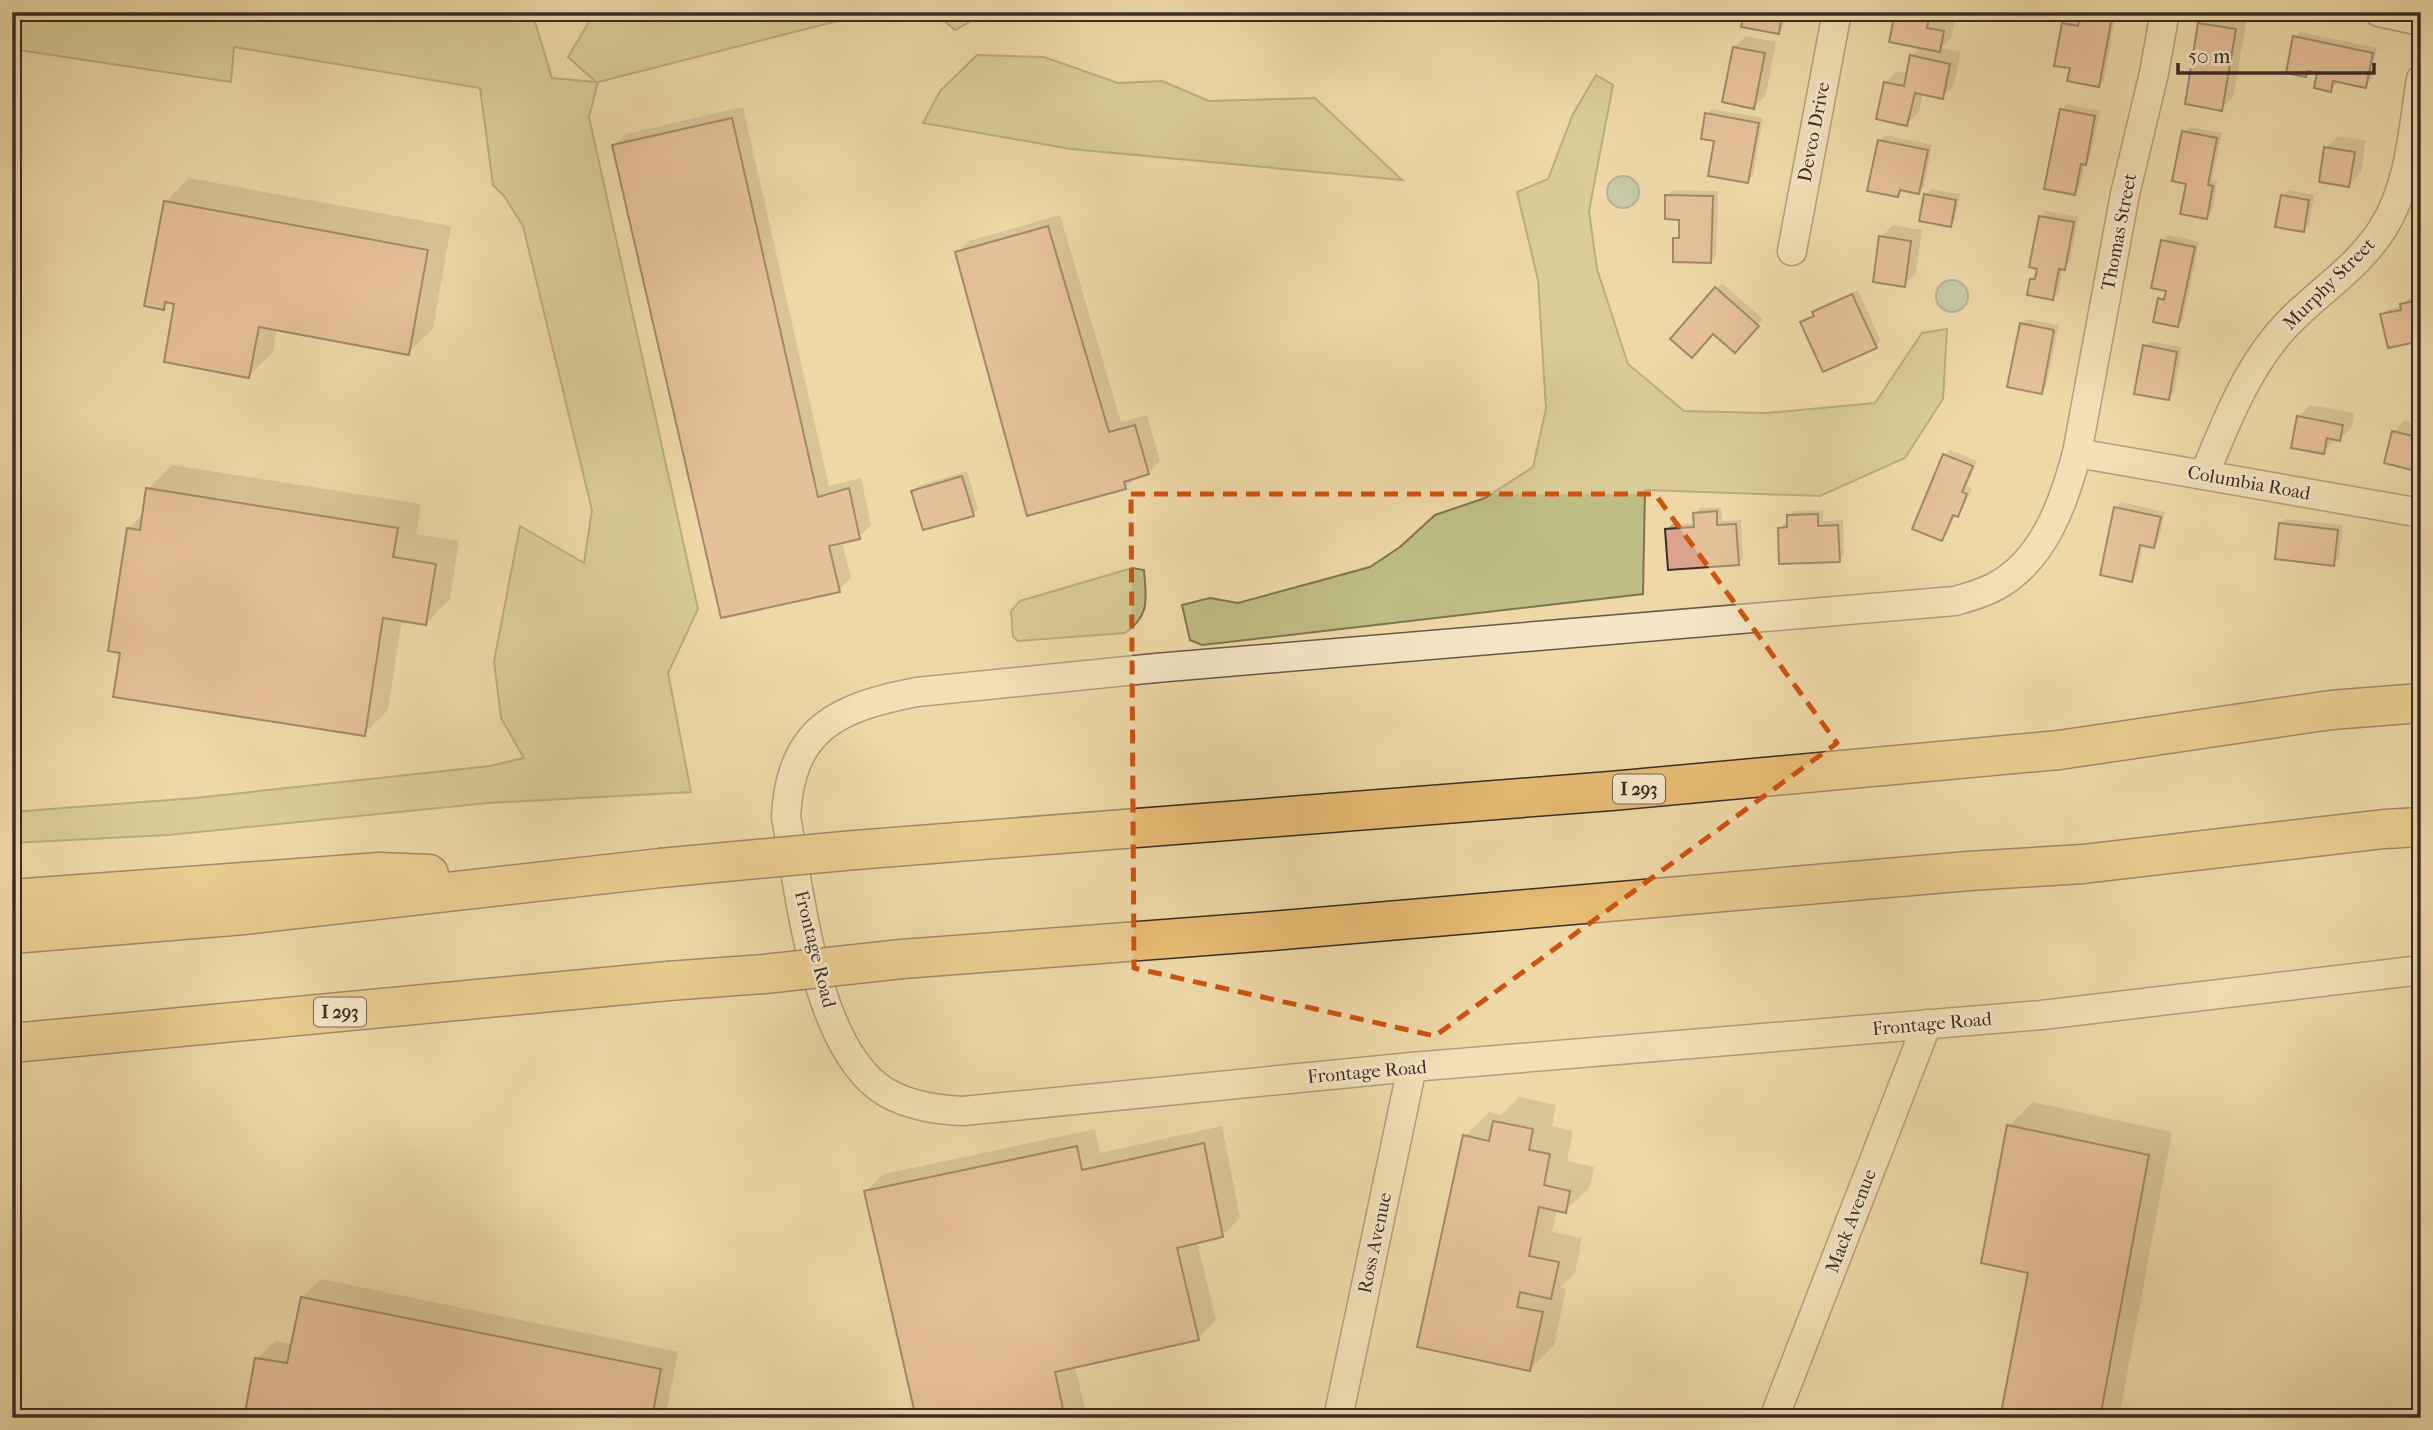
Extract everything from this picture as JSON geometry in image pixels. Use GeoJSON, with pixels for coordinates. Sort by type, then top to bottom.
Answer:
{"type":"FeatureCollection","features":[{"type":"Feature","properties":{"kind":"highway"},"geometry":{"type":"LineString","coordinates":[[2331,710],[2421,682]]}},
{"type":"Feature","properties":{"kind":"highway","name":"I 293"},"geometry":{"type":"LineString","coordinates":[[12,934],[244,915],[575,877],[855,850],[1611,791],[2059,750],[2331,710],[2421,703]]}},
{"type":"Feature","properties":{"kind":"highway","name":"I 293"},"geometry":{"type":"LineString","coordinates":[[12,1043],[902,959],[1271,931],[1969,871],[2083,864],[2402,828],[2421,821]]}},
{"type":"Feature","properties":{"kind":"highway"},"geometry":{"type":"LineString","coordinates":[[12,899],[379,872],[575,877]]}},
{"type":"Feature","properties":{"kind":"street","name":"Devco Drive"},"geometry":{"type":"LineString","coordinates":[[1791,251],[1837,12]]}},
{"type":"Feature","properties":{"kind":"street","name":"Thomas Street"},"geometry":{"type":"LineString","coordinates":[[2077,453],[2126,194],[2165,12]]}},
{"type":"Feature","properties":{"kind":"street"},"geometry":{"type":"LineString","coordinates":[[2379,12],[2421,21]]}},
{"type":"Feature","properties":{"kind":"street","name":"Murphy Street"},"geometry":{"type":"LineString","coordinates":[[2204,475],[2242,388],[2275,337],[2343,274],[2383,228],[2396,201],[2405,170],[2421,79]]}},
{"type":"Feature","properties":{"kind":"street","name":"Columbia Road"},"geometry":{"type":"LineString","coordinates":[[2077,453],[2421,513]]}},
{"type":"Feature","properties":{"kind":"street","name":"Frontage Road"},"geometry":{"type":"LineString","coordinates":[[2077,453],[2061,505],[2034,553],[1997,586],[1955,601],[1170,667],[917,692],[884,698],[838,716],[816,732],[799,756],[792,773],[786,817],[810,948],[830,1013],[849,1057],[879,1088],[939,1110],[963,1111],[1412,1067],[2042,1015],[2421,970]]}},
{"type":"Feature","properties":{"kind":"street","name":"Mack Avenue"},"geometry":{"type":"LineString","coordinates":[[1774,1418],[1927,1024]]}},
{"type":"Feature","properties":{"kind":"street","name":"Ross Avenue"},"geometry":{"type":"LineString","coordinates":[[1338,1418],[1412,1067]]}},
{"type":"Feature","properties":{"kind":"highlighted area"},"geometry":{"type":"Polygon","coordinates":[[[1131,494],[1655,494],[1837,743],[1435,1036],[1134,968],[1131,494]]]}},
{"type":"Feature","properties":{"kind":"shaded area"},"geometry":{"type":"Polygon","coordinates":[[[12,12],[532,12],[552,78],[596,82],[568,57],[595,12],[873,12],[598,82],[589,117],[698,609],[668,673],[691,792],[488,803],[168,835],[12,843],[12,812],[195,798],[490,766],[524,758],[501,718],[494,661],[520,526],[584,563],[592,510],[523,226],[504,196],[493,185],[480,88],[234,47],[231,82],[12,49],[12,12]]]}},
{"type":"Feature","properties":{"kind":"shaded area"},"geometry":{"type":"Polygon","coordinates":[[[934,12],[987,12],[955,30],[934,12]]]}},
{"type":"Feature","properties":{"kind":"shaded area"},"geometry":{"type":"Polygon","coordinates":[[[977,55],[1044,57],[1118,83],[1162,81],[1209,101],[1315,98],[1402,180],[1071,149],[923,123],[940,91],[977,55]]]}},
{"type":"Feature","properties":{"kind":"shaded area"},"geometry":{"type":"Polygon","coordinates":[[[1596,75],[1613,85],[1589,211],[1597,269],[1628,364],[1684,411],[1766,413],[1875,403],[1922,333],[1947,329],[1943,399],[1905,458],[1820,496],[1645,490],[1643,594],[1202,645],[1190,640],[1182,605],[1210,598],[1238,603],[1370,567],[1400,547],[1435,515],[1485,498],[1533,467],[1546,409],[1538,280],[1517,192],[1548,179],[1573,114],[1596,75]]]}},
{"type":"Feature","properties":{"kind":"shaded area"},"geometry":{"type":"Polygon","coordinates":[[[1623,176],[1634,181],[1639,192],[1634,203],[1623,208],[1612,203],[1607,192],[1612,181],[1623,176]]]}},
{"type":"Feature","properties":{"kind":"shaded area"},"geometry":{"type":"Polygon","coordinates":[[[1952,280],[1963,285],[1968,296],[1963,307],[1952,312],[1941,307],[1936,296],[1941,285],[1952,280]]]}},
{"type":"Feature","properties":{"kind":"shaded area"},"geometry":{"type":"Polygon","coordinates":[[[1132,568],[1144,570],[1145,605],[1139,620],[1125,633],[1018,641],[1013,637],[1011,611],[1020,601],[1132,568]]]}},
{"type":"Feature","properties":{"kind":"building"},"geometry":{"type":"Polygon","coordinates":[[[1744,12],[1782,12],[1779,34],[1741,27],[1744,12]]]}},
{"type":"Feature","properties":{"kind":"building"},"geometry":{"type":"Polygon","coordinates":[[[1895,12],[1930,12],[1927,28],[1944,31],[1940,52],[1889,42],[1895,12]]]}},
{"type":"Feature","properties":{"kind":"building"},"geometry":{"type":"Polygon","coordinates":[[[2081,12],[2113,12],[2099,87],[2067,81],[2070,68],[2054,66],[2062,23],[2078,26],[2081,12]]]}},
{"type":"Feature","properties":{"kind":"building"},"geometry":{"type":"Polygon","coordinates":[[[2198,23],[2236,29],[2222,111],[2185,104],[2198,23]]]}},
{"type":"Feature","properties":{"kind":"building"},"geometry":{"type":"Polygon","coordinates":[[[2293,36],[2373,53],[2366,88],[2333,81],[2331,92],[2314,88],[2317,73],[2308,71],[2306,77],[2286,73],[2293,36]]]}},
{"type":"Feature","properties":{"kind":"building"},"geometry":{"type":"Polygon","coordinates":[[[1733,47],[1765,53],[1754,109],[1722,102],[1733,47]]]}},
{"type":"Feature","properties":{"kind":"building"},"geometry":{"type":"Polygon","coordinates":[[[1910,55],[1950,64],[1943,99],[1915,93],[1907,126],[1876,119],[1884,82],[1904,86],[1910,55]]]}},
{"type":"Feature","properties":{"kind":"building"},"geometry":{"type":"Polygon","coordinates":[[[2060,109],[2095,116],[2086,165],[2081,164],[2075,195],[2044,189],[2060,109]]]}},
{"type":"Feature","properties":{"kind":"building"},"geometry":{"type":"Polygon","coordinates":[[[1705,113],[1759,123],[1748,183],[1708,176],[1714,141],[1701,139],[1705,113]]]}},
{"type":"Feature","properties":{"kind":"building"},"geometry":{"type":"Polygon","coordinates":[[[732,118],[818,497],[849,488],[860,539],[829,546],[840,592],[721,618],[612,145],[732,118]]]}},
{"type":"Feature","properties":{"kind":"building"},"geometry":{"type":"Polygon","coordinates":[[[2182,131],[2217,138],[2208,185],[2213,186],[2207,219],[2180,214],[2186,184],[2172,181],[2182,131]]]}},
{"type":"Feature","properties":{"kind":"building"},"geometry":{"type":"Polygon","coordinates":[[[1878,140],[1928,150],[1919,194],[1900,190],[1898,197],[1867,191],[1878,140]]]}},
{"type":"Feature","properties":{"kind":"building"},"geometry":{"type":"Polygon","coordinates":[[[2324,147],[2355,152],[2349,187],[2319,182],[2324,147]]]}},
{"type":"Feature","properties":{"kind":"building"},"geometry":{"type":"Polygon","coordinates":[[[1924,194],[1956,200],[1951,227],[1919,221],[1924,194]]]}},
{"type":"Feature","properties":{"kind":"building"},"geometry":{"type":"Polygon","coordinates":[[[1665,195],[1713,196],[1711,263],[1673,262],[1673,238],[1679,238],[1679,220],[1665,219],[1665,195]]]}},
{"type":"Feature","properties":{"kind":"building"},"geometry":{"type":"Polygon","coordinates":[[[2281,195],[2309,200],[2304,232],[2275,227],[2281,195]]]}},
{"type":"Feature","properties":{"kind":"building"},"geometry":{"type":"Polygon","coordinates":[[[164,201],[428,250],[409,355],[259,327],[249,378],[164,362],[174,304],[165,302],[164,310],[144,306],[164,201]]]}},
{"type":"Feature","properties":{"kind":"building"},"geometry":{"type":"Polygon","coordinates":[[[2039,216],[2074,222],[2065,270],[2059,269],[2053,300],[2027,295],[2030,279],[2035,279],[2037,269],[2029,267],[2039,216]]]}},
{"type":"Feature","properties":{"kind":"building"},"geometry":{"type":"Polygon","coordinates":[[[1048,226],[1109,432],[1135,425],[1149,474],[1124,482],[1126,489],[1027,516],[955,252],[1048,226]]]}},
{"type":"Feature","properties":{"kind":"building"},"geometry":{"type":"Polygon","coordinates":[[[1879,236],[1911,241],[1905,287],[1873,282],[1879,236]]]}},
{"type":"Feature","properties":{"kind":"building"},"geometry":{"type":"Polygon","coordinates":[[[2161,240],[2195,247],[2178,327],[2153,322],[2158,298],[2164,300],[2166,291],[2151,288],[2161,240]]]}},
{"type":"Feature","properties":{"kind":"building"},"geometry":{"type":"Polygon","coordinates":[[[1715,287],[1759,326],[1735,353],[1713,334],[1692,358],[1670,339],[1715,287]]]}},
{"type":"Feature","properties":{"kind":"building"},"geometry":{"type":"Polygon","coordinates":[[[1852,294],[1877,348],[1823,372],[1800,322],[1814,316],[1812,312],[1852,294]]]}},
{"type":"Feature","properties":{"kind":"building"},"geometry":{"type":"Polygon","coordinates":[[[2414,301],[2416,308],[2421,307],[2421,341],[2388,348],[2380,314],[2401,310],[2400,304],[2414,301]]]}},
{"type":"Feature","properties":{"kind":"building"},"geometry":{"type":"Polygon","coordinates":[[[2020,323],[2054,330],[2042,394],[2007,387],[2020,323]]]}},
{"type":"Feature","properties":{"kind":"building"},"geometry":{"type":"Polygon","coordinates":[[[2143,345],[2177,352],[2169,400],[2134,394],[2143,345]]]}},
{"type":"Feature","properties":{"kind":"building"},"geometry":{"type":"Polygon","coordinates":[[[2297,416],[2343,425],[2340,441],[2327,438],[2324,454],[2291,448],[2297,416]]]}},
{"type":"Feature","properties":{"kind":"building"},"geometry":{"type":"Polygon","coordinates":[[[2392,431],[2421,438],[2420,472],[2384,463],[2392,431]]]}},
{"type":"Feature","properties":{"kind":"building"},"geometry":{"type":"Polygon","coordinates":[[[1943,454],[1973,466],[1962,492],[1967,494],[1958,517],[1953,515],[1942,541],[1912,529],[1943,454]]]}},
{"type":"Feature","properties":{"kind":"building"},"geometry":{"type":"Polygon","coordinates":[[[962,476],[974,516],[923,530],[911,491],[962,476]]]}},
{"type":"Feature","properties":{"kind":"building"},"geometry":{"type":"Polygon","coordinates":[[[146,488],[398,528],[393,557],[436,564],[426,625],[383,618],[365,736],[113,697],[120,653],[108,651],[127,528],[140,530],[146,488]]]}},
{"type":"Feature","properties":{"kind":"building"},"geometry":{"type":"Polygon","coordinates":[[[2114,507],[2161,517],[2154,548],[2140,545],[2132,582],[2100,575],[2114,507]]]}},
{"type":"Feature","properties":{"kind":"building"},"geometry":{"type":"Polygon","coordinates":[[[1717,511],[1717,525],[1736,524],[1739,565],[1668,570],[1665,529],[1694,527],[1693,513],[1717,511]]]}},
{"type":"Feature","properties":{"kind":"building"},"geometry":{"type":"Polygon","coordinates":[[[1818,514],[1818,526],[1838,525],[1840,562],[1779,564],[1778,528],[1787,527],[1787,515],[1818,514]]]}},
{"type":"Feature","properties":{"kind":"building"},"geometry":{"type":"Polygon","coordinates":[[[2279,523],[2338,530],[2334,566],[2275,559],[2279,523]]]}},
{"type":"Feature","properties":{"kind":"building"},"geometry":{"type":"Polygon","coordinates":[[[1493,1121],[1533,1129],[1529,1150],[1550,1154],[1544,1185],[1570,1191],[1566,1213],[1539,1207],[1529,1256],[1559,1262],[1551,1299],[1520,1292],[1517,1307],[1543,1312],[1530,1371],[1417,1347],[1463,1135],[1489,1141],[1493,1121]]]}},
{"type":"Feature","properties":{"kind":"building"},"geometry":{"type":"Polygon","coordinates":[[[2007,1125],[2149,1155],[2100,1418],[2000,1418],[2028,1273],[1981,1263],[2007,1125]]]}},
{"type":"Feature","properties":{"kind":"building"},"geometry":{"type":"Polygon","coordinates":[[[1204,1143],[1223,1237],[1177,1248],[1199,1340],[1055,1372],[1065,1418],[916,1418],[864,1191],[1077,1146],[1082,1170],[1204,1143]]]}},
{"type":"Feature","properties":{"kind":"building"},"geometry":{"type":"Polygon","coordinates":[[[301,1297],[661,1369],[652,1418],[244,1418],[255,1358],[287,1363],[301,1297]]]}}]}
